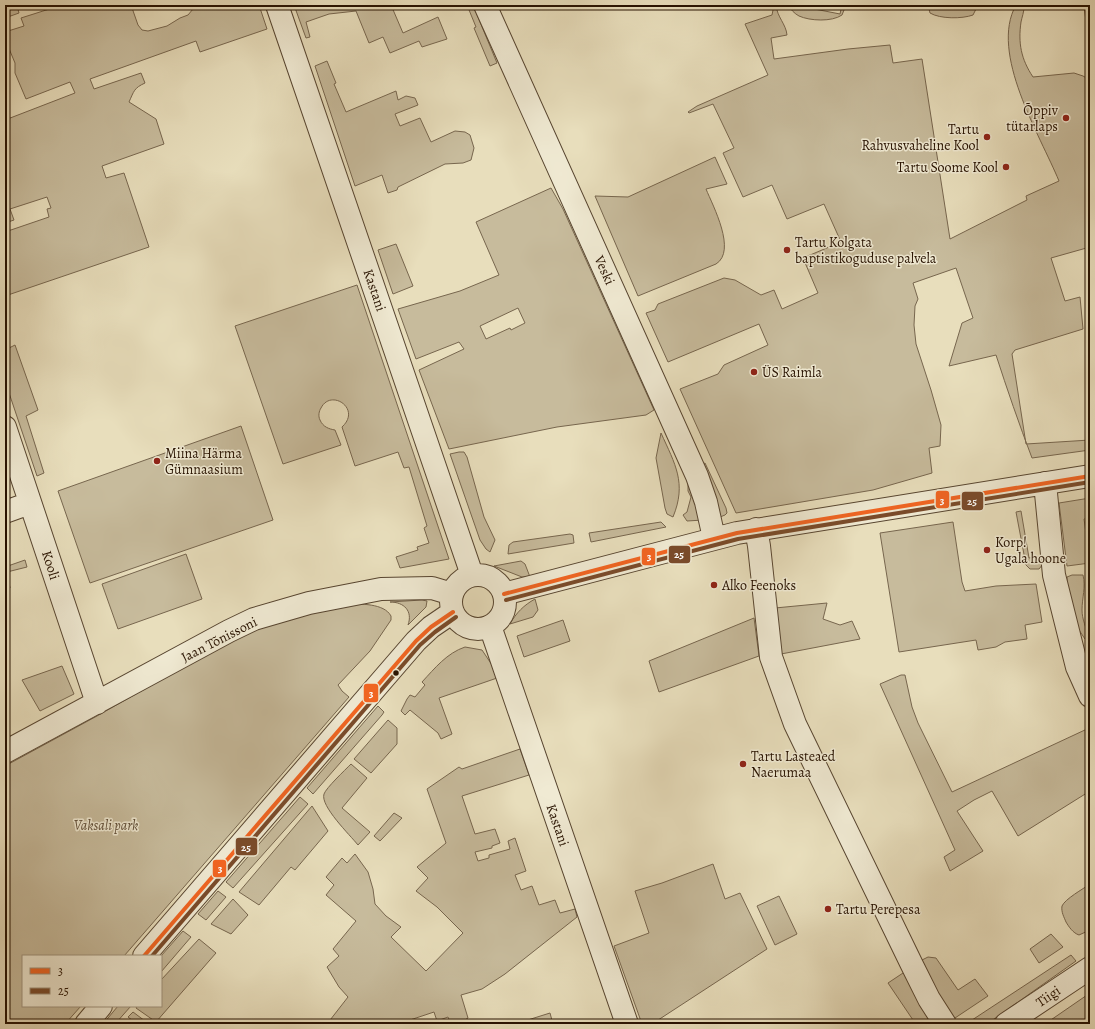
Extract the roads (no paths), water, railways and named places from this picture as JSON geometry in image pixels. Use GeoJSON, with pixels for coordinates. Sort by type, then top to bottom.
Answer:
{"type":"FeatureCollection","features":[{"type":"Feature","properties":{"kind":"street","name":"Kastani"},"geometry":{"type":"LineString","coordinates":[[277,5],[472,575]]}},
{"type":"Feature","properties":{"kind":"street","name":"Veski"},"geometry":{"type":"LineString","coordinates":[[485,5],[697,476],[706,502],[714,538]]}},
{"type":"Feature","properties":{"kind":"street","name":"Kooli"},"geometry":{"type":"LineString","coordinates":[[5,427],[97,704]]}},
{"type":"Feature","properties":{"kind":"street"},"geometry":{"type":"LineString","coordinates":[[504,594],[714,538],[756,529],[1090,476]]}},
{"type":"Feature","properties":{"kind":"street"},"geometry":{"type":"LineString","coordinates":[[1045,483],[1054,575],[1077,667],[1090,696]]}},
{"type":"Feature","properties":{"kind":"street"},"geometry":{"type":"LineString","coordinates":[[5,512],[30,503]]}},
{"type":"Feature","properties":{"kind":"street"},"geometry":{"type":"LineString","coordinates":[[756,529],[766,604],[771,657],[795,724],[903,947],[929,999],[945,1024]]}},
{"type":"Feature","properties":{"kind":"street"},"geometry":{"type":"LineString","coordinates":[[145,955],[416,641],[431,627],[452,603],[461,580],[472,575],[483,575],[494,580],[502,588],[506,604],[503,613],[498,620],[490,626],[482,629],[474,629],[465,626],[457,619],[452,603]]}},
{"type":"Feature","properties":{"kind":"street","name":"Jaan Tõnissoni"},"geometry":{"type":"LineString","coordinates":[[5,752],[254,619],[309,603],[381,589],[432,588],[452,603]]}},
{"type":"Feature","properties":{"kind":"street","name":"Kastani"},"geometry":{"type":"LineString","coordinates":[[490,626],[627,1024]]}},
{"type":"Feature","properties":{"kind":"street","name":"Tiigi"},"geometry":{"type":"LineString","coordinates":[[1006,1024],[1090,968]]}},
{"type":"Feature","properties":{"kind":"street"},"geometry":{"type":"LineString","coordinates":[[86,1024],[100,1007]]}},
{"type":"Feature","properties":{"kind":"place","name":"Õppiv tütarlaps"},"geometry":{"type":"Point","coordinates":[1066,118]}},
{"type":"Feature","properties":{"kind":"place","name":"Tartu Rahvusvaheline Kool"},"geometry":{"type":"Point","coordinates":[987,137]}},
{"type":"Feature","properties":{"kind":"place","name":"Tartu Soome Kool"},"geometry":{"type":"Point","coordinates":[1006,167]}},
{"type":"Feature","properties":{"kind":"place","name":"Tartu Kolgata baptistikoguduse palvela"},"geometry":{"type":"Point","coordinates":[787,250]}},
{"type":"Feature","properties":{"kind":"place","name":"ÜS Raimla"},"geometry":{"type":"Point","coordinates":[754,372]}},
{"type":"Feature","properties":{"kind":"place","name":"Miina Härma Gümnaasium"},"geometry":{"type":"Point","coordinates":[157,461]}},
{"type":"Feature","properties":{"kind":"place","name":"Korp! Ugala hoone"},"geometry":{"type":"Point","coordinates":[987,550]}},
{"type":"Feature","properties":{"kind":"place","name":"Alko Feenoks"},"geometry":{"type":"Point","coordinates":[714,585]}},
{"type":"Feature","properties":{"kind":"place","name":"Tartu Lasteaed Naerumaa"},"geometry":{"type":"Point","coordinates":[743,764]}},
{"type":"Feature","properties":{"kind":"place","name":"Tartu Perepesa"},"geometry":{"type":"Point","coordinates":[828,909]}},
{"type":"Feature","properties":{"kind":"park label","name":"Vaksali park"},"geometry":{"type":"Point","coordinates":[106,825]}}]}
